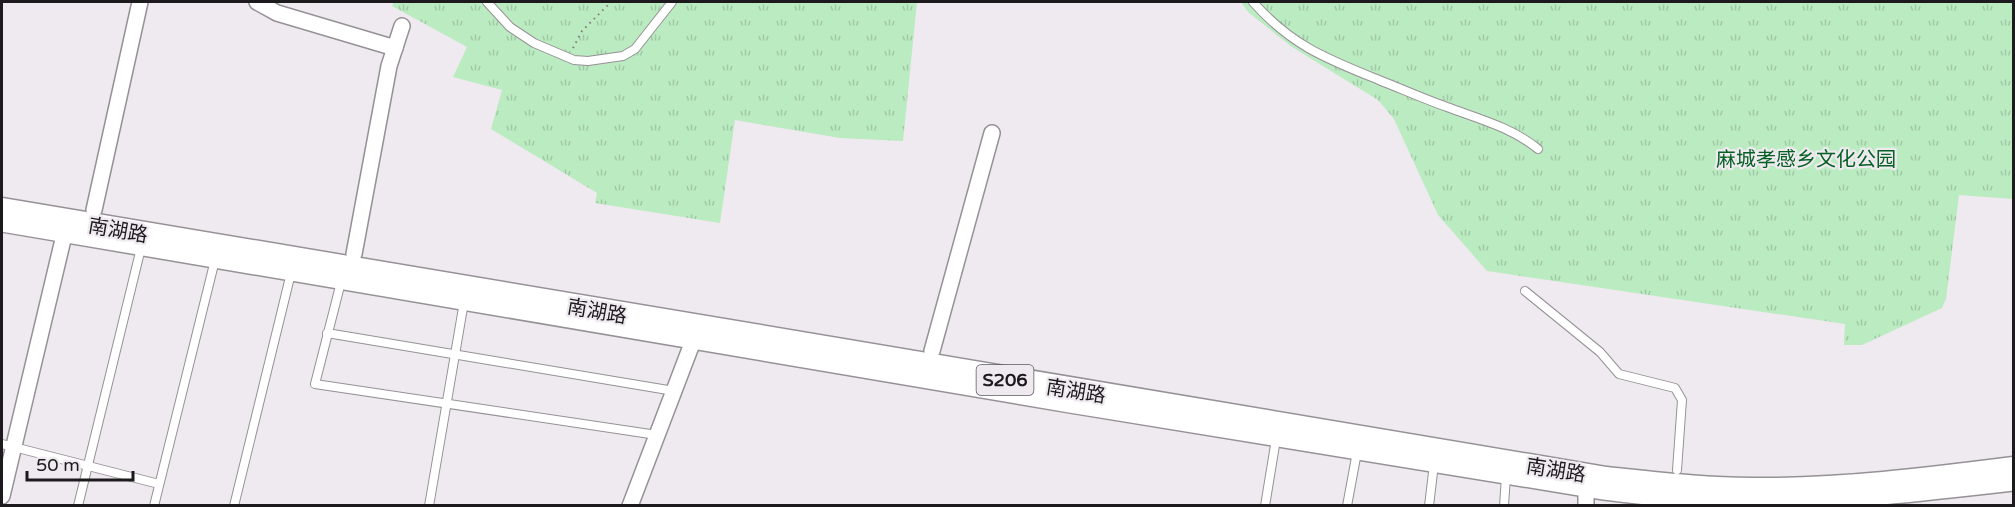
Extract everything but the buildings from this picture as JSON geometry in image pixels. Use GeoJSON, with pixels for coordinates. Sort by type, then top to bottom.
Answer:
{"type":"FeatureCollection","features":[{"type":"Feature","properties":{"kind":"main road","name":"南湖路"},"geometry":{"type":"LineString","coordinates":[[2,194],[1608,463],[1752,474],[1801,473],[1913,465],[2013,453]]}},
{"type":"Feature","properties":{"kind":"main road","name":"南湖路"},"geometry":{"type":"LineString","coordinates":[[2,210],[65,228],[1606,479],[1659,485],[1752,490],[1883,484],[2013,469]]}},
{"type":"Feature","properties":{"kind":"street"},"geometry":{"type":"LineString","coordinates":[[94,210],[140,2]]}},
{"type":"Feature","properties":{"kind":"street"},"geometry":{"type":"LineString","coordinates":[[257,2],[277,14],[395,48]]}},
{"type":"Feature","properties":{"kind":"street"},"geometry":{"type":"LineString","coordinates":[[354,254],[389,66],[402,26]]}},
{"type":"Feature","properties":{"kind":"street"},"geometry":{"type":"LineString","coordinates":[[932,351],[992,133]]}},
{"type":"Feature","properties":{"kind":"street"},"geometry":{"type":"LineString","coordinates":[[2,224],[65,228],[141,248],[215,261],[1506,476],[1594,495],[1762,504],[1852,500],[2013,483]]}},
{"type":"Feature","properties":{"kind":"street"},"geometry":{"type":"LineString","coordinates":[[2,496],[7,446],[65,228]]}},
{"type":"Feature","properties":{"kind":"street"},"geometry":{"type":"LineString","coordinates":[[630,506],[693,341]]}},
{"type":"Feature","properties":{"kind":"street"},"geometry":{"type":"LineString","coordinates":[[1586,506],[1594,495]]}},
{"type":"Feature","properties":{"kind":"lane"},"geometry":{"type":"LineString","coordinates":[[486,2],[522,36],[574,60],[602,60],[629,53],[640,44],[672,2]]}},
{"type":"Feature","properties":{"kind":"lane"},"geometry":{"type":"LineString","coordinates":[[1253,2],[1291,38],[1321,56],[1505,128],[1538,149]]}},
{"type":"Feature","properties":{"kind":"lane"},"geometry":{"type":"LineString","coordinates":[[78,506],[141,248]]}},
{"type":"Feature","properties":{"kind":"lane"},"geometry":{"type":"LineString","coordinates":[[154,506],[215,261]]}},
{"type":"Feature","properties":{"kind":"lane"},"geometry":{"type":"LineString","coordinates":[[234,506],[291,273]]}},
{"type":"Feature","properties":{"kind":"lane"},"geometry":{"type":"LineString","coordinates":[[341,282],[315,384],[657,435]]}},
{"type":"Feature","properties":{"kind":"lane"},"geometry":{"type":"LineString","coordinates":[[1525,291],[1600,352],[1619,374],[1675,388],[1682,400],[1677,470]]}},
{"type":"Feature","properties":{"kind":"lane"},"geometry":{"type":"LineString","coordinates":[[429,506],[464,302]]}},
{"type":"Feature","properties":{"kind":"lane"},"geometry":{"type":"LineString","coordinates":[[327,333],[674,391]]}},
{"type":"Feature","properties":{"kind":"lane"},"geometry":{"type":"LineString","coordinates":[[1265,506],[1276,438]]}},
{"type":"Feature","properties":{"kind":"lane"},"geometry":{"type":"LineString","coordinates":[[7,446],[159,484]]}},
{"type":"Feature","properties":{"kind":"lane"},"geometry":{"type":"LineString","coordinates":[[1347,506],[1357,452]]}},
{"type":"Feature","properties":{"kind":"lane"},"geometry":{"type":"LineString","coordinates":[[1429,506],[1434,464]]}},
{"type":"Feature","properties":{"kind":"lane"},"geometry":{"type":"LineString","coordinates":[[1504,506],[1506,476]]}},
{"type":"Feature","properties":{"kind":"path"},"geometry":{"type":"LineString","coordinates":[[567,57],[582,31],[611,2]]}},
{"type":"Feature","properties":{"kind":"green space"},"geometry":{"type":"Polygon","coordinates":[[[394,2],[917,2],[903,141],[840,138],[735,120],[720,223],[595,203],[597,193],[491,129],[502,90],[453,77],[467,47],[392,6],[394,2]]]}},
{"type":"Feature","properties":{"kind":"green space","name":"麻城孝感乡文化公园"},"geometry":{"type":"Polygon","coordinates":[[[1241,2],[2013,2],[2013,199],[1959,195],[1946,299],[1942,308],[1862,345],[1844,345],[1845,324],[1487,271],[1438,215],[1394,119],[1378,100],[1292,47],[1248,12],[1241,2]]]}}]}
